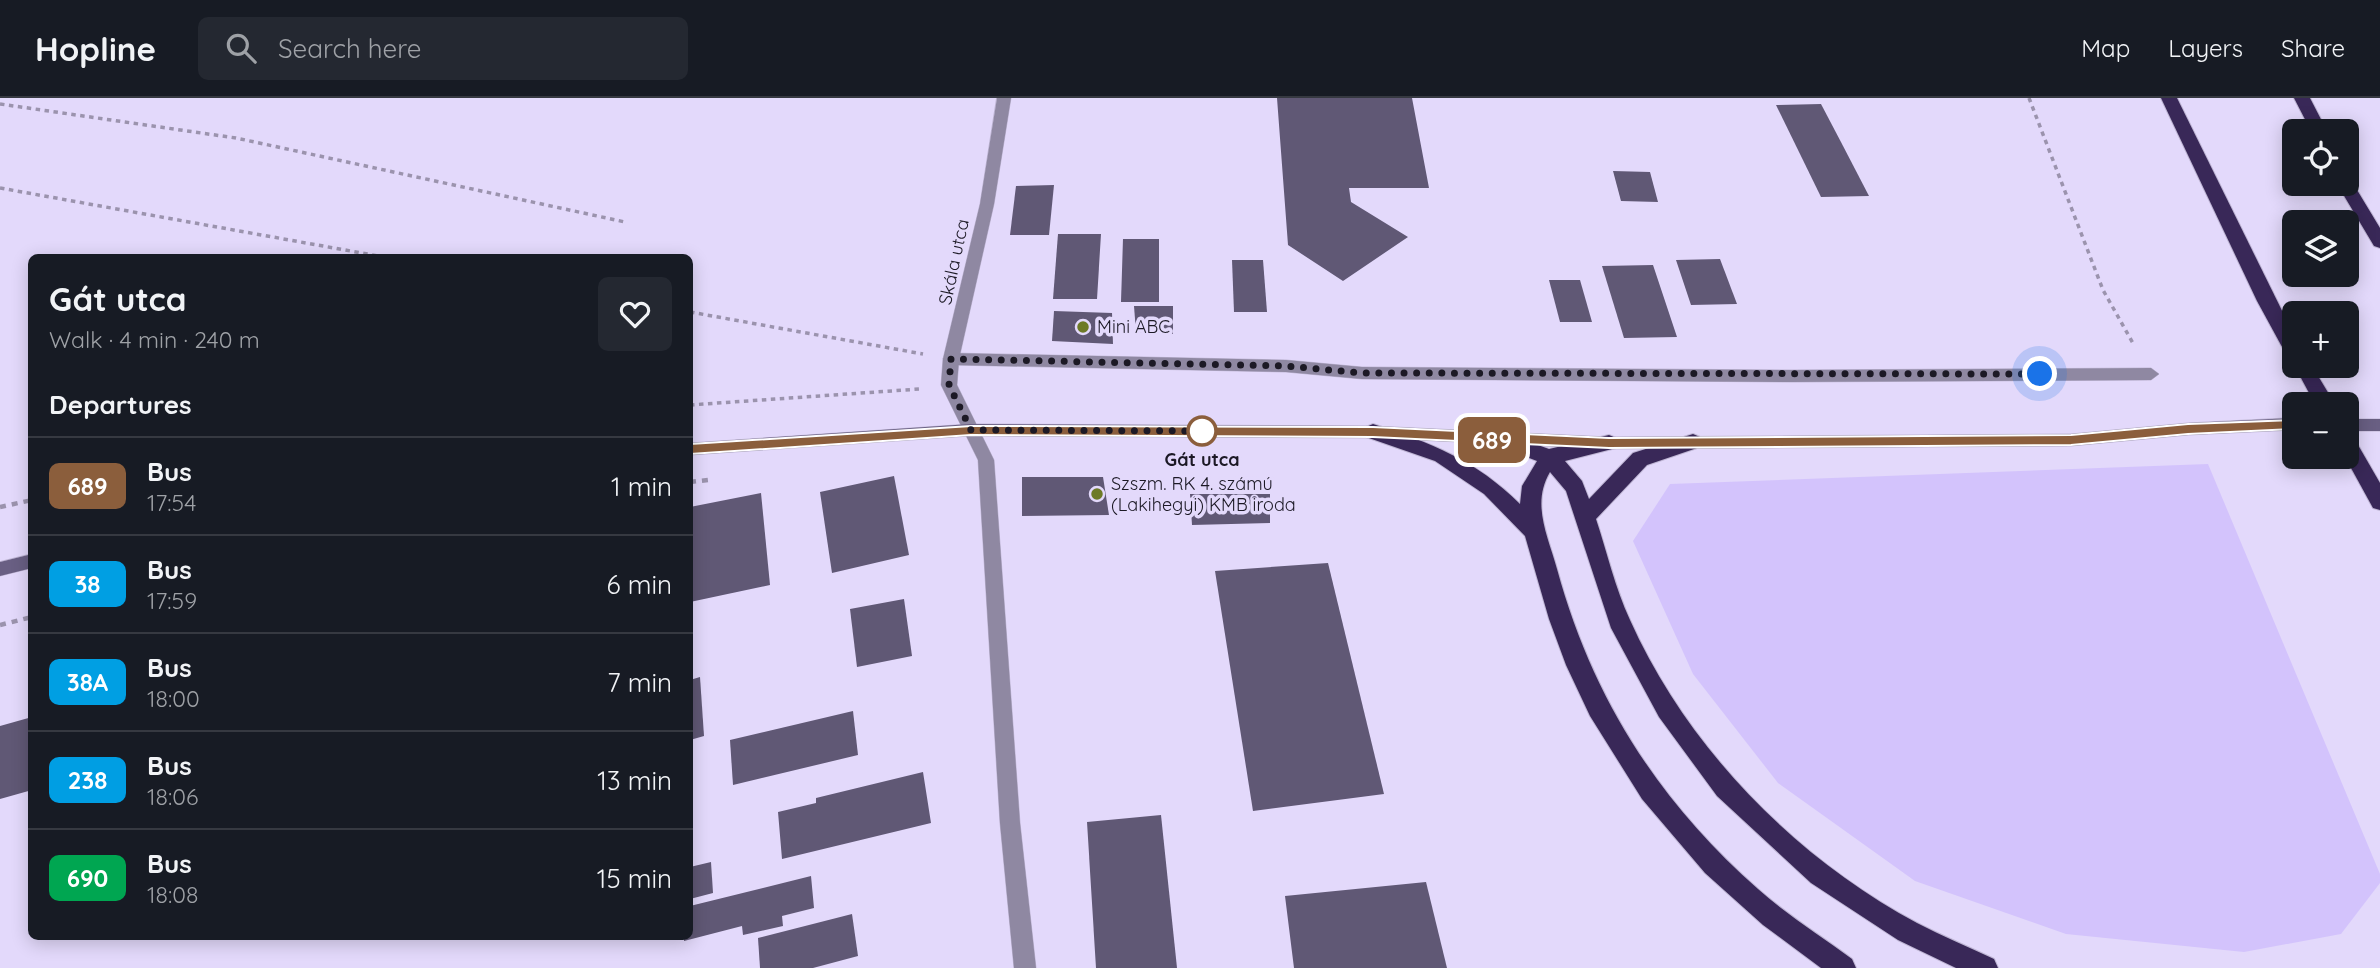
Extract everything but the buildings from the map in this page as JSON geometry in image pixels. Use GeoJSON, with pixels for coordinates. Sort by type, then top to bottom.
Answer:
{"type":"FeatureCollection","features":[{"type":"Feature","properties":{"kind":"highway"},"geometry":{"type":"LineString","coordinates":[[2169,98],[2282,330]]}},
{"type":"Feature","properties":{"kind":"highway"},"geometry":{"type":"LineString","coordinates":[[2302,98],[2313,119]]}},
{"type":"Feature","properties":{"kind":"highway"},"geometry":{"type":"LineString","coordinates":[[2352,196],[2380,242]]}},
{"type":"Feature","properties":{"kind":"highway"},"geometry":{"type":"LineString","coordinates":[[1373,432],[1442,456],[1491,488],[1534,531]]}},
{"type":"Feature","properties":{"kind":"highway"},"geometry":{"type":"LineString","coordinates":[[1502,440],[1549,457],[1575,487],[1587,515],[1619,621],[1667,710],[1726,788],[1820,874],[1907,931],[1985,968]]}},
{"type":"Feature","properties":{"kind":"highway"},"geometry":{"type":"LineString","coordinates":[[1587,515],[1640,459],[1693,442]]}},
{"type":"Feature","properties":{"kind":"highway"},"geometry":{"type":"LineString","coordinates":[[1609,443],[1549,457],[1531,490],[1534,531],[1556,612],[1586,685],[1640,778],[1750,898],[1843,968]]}},
{"type":"Feature","properties":{"kind":"highway"},"geometry":{"type":"LineString","coordinates":[[2359,464],[2380,502]]}},
{"type":"Feature","properties":{"kind":"main road"},"geometry":{"type":"LineString","coordinates":[[693,449],[971,430],[1373,432],[1609,443],[2071,440],[2188,429],[2282,425]]}},
{"type":"Feature","properties":{"kind":"main road"},"geometry":{"type":"LineString","coordinates":[[2359,425],[2380,425]]}},
{"type":"Feature","properties":{"kind":"main road"},"geometry":{"type":"LineString","coordinates":[[0,569],[28,562]]}},
{"type":"Feature","properties":{"kind":"street","name":"Skála utca"},"geometry":{"type":"LineString","coordinates":[[949,385],[951,359],[987,204],[1004,98]]}},
{"type":"Feature","properties":{"kind":"street"},"geometry":{"type":"LineString","coordinates":[[951,359],[1286,366],[1362,373],[2151,374]]}},
{"type":"Feature","properties":{"kind":"street"},"geometry":{"type":"LineString","coordinates":[[949,385],[986,460],[1010,823],[1025,968]]}},
{"type":"Feature","properties":{"kind":"path"},"geometry":{"type":"LineString","coordinates":[[2029,98],[2103,290],[2151,374]]}},
{"type":"Feature","properties":{"kind":"path"},"geometry":{"type":"LineString","coordinates":[[0,104],[236,138],[625,222]]}},
{"type":"Feature","properties":{"kind":"path"},"geometry":{"type":"LineString","coordinates":[[0,188],[367,254]]}},
{"type":"Feature","properties":{"kind":"path"},"geometry":{"type":"LineString","coordinates":[[693,313],[900,350]]}},
{"type":"Feature","properties":{"kind":"path"},"geometry":{"type":"LineString","coordinates":[[693,405],[949,385]]}},
{"type":"Feature","properties":{"kind":"path"},"geometry":{"type":"LineString","coordinates":[[693,482],[697,481]]}},
{"type":"Feature","properties":{"kind":"path"},"geometry":{"type":"LineString","coordinates":[[0,507],[28,501]]}},
{"type":"Feature","properties":{"kind":"path"},"geometry":{"type":"LineString","coordinates":[[0,625],[28,618]]}},
{"type":"Feature","properties":{"kind":"shaded area"},"geometry":{"type":"Polygon","coordinates":[[[2208,464],[2380,874],[2380,883],[2341,934],[2244,952],[2066,934],[1915,881],[1778,783],[1693,674],[1633,541],[1670,484],[2208,464]]]}},
{"type":"Feature","properties":{"kind":"bus line","name":"689"},"geometry":{"type":"LineString","coordinates":[[693,449],[971,430],[1373,432],[1609,443],[2071,440],[2188,429],[2282,425]]}},
{"type":"Feature","properties":{"kind":"place","name":"Mini ABC"},"geometry":{"type":"Point","coordinates":[1083,327]}},
{"type":"Feature","properties":{"kind":"place","name":"Gát utca"},"geometry":{"type":"Point","coordinates":[1202,431]}},
{"type":"Feature","properties":{"kind":"place","name":"Szszm. RK 4. számú (Lakihegyi) KMB iroda"},"geometry":{"type":"Point","coordinates":[1097,494]}},
{"type":"Feature","properties":{"kind":"route"},"geometry":{"type":"LineString","coordinates":[[1202,431],[1206,431],[971,430],[949,385],[951,359],[1286,366],[1362,373],[1792,376],[2040,374]]}}]}
